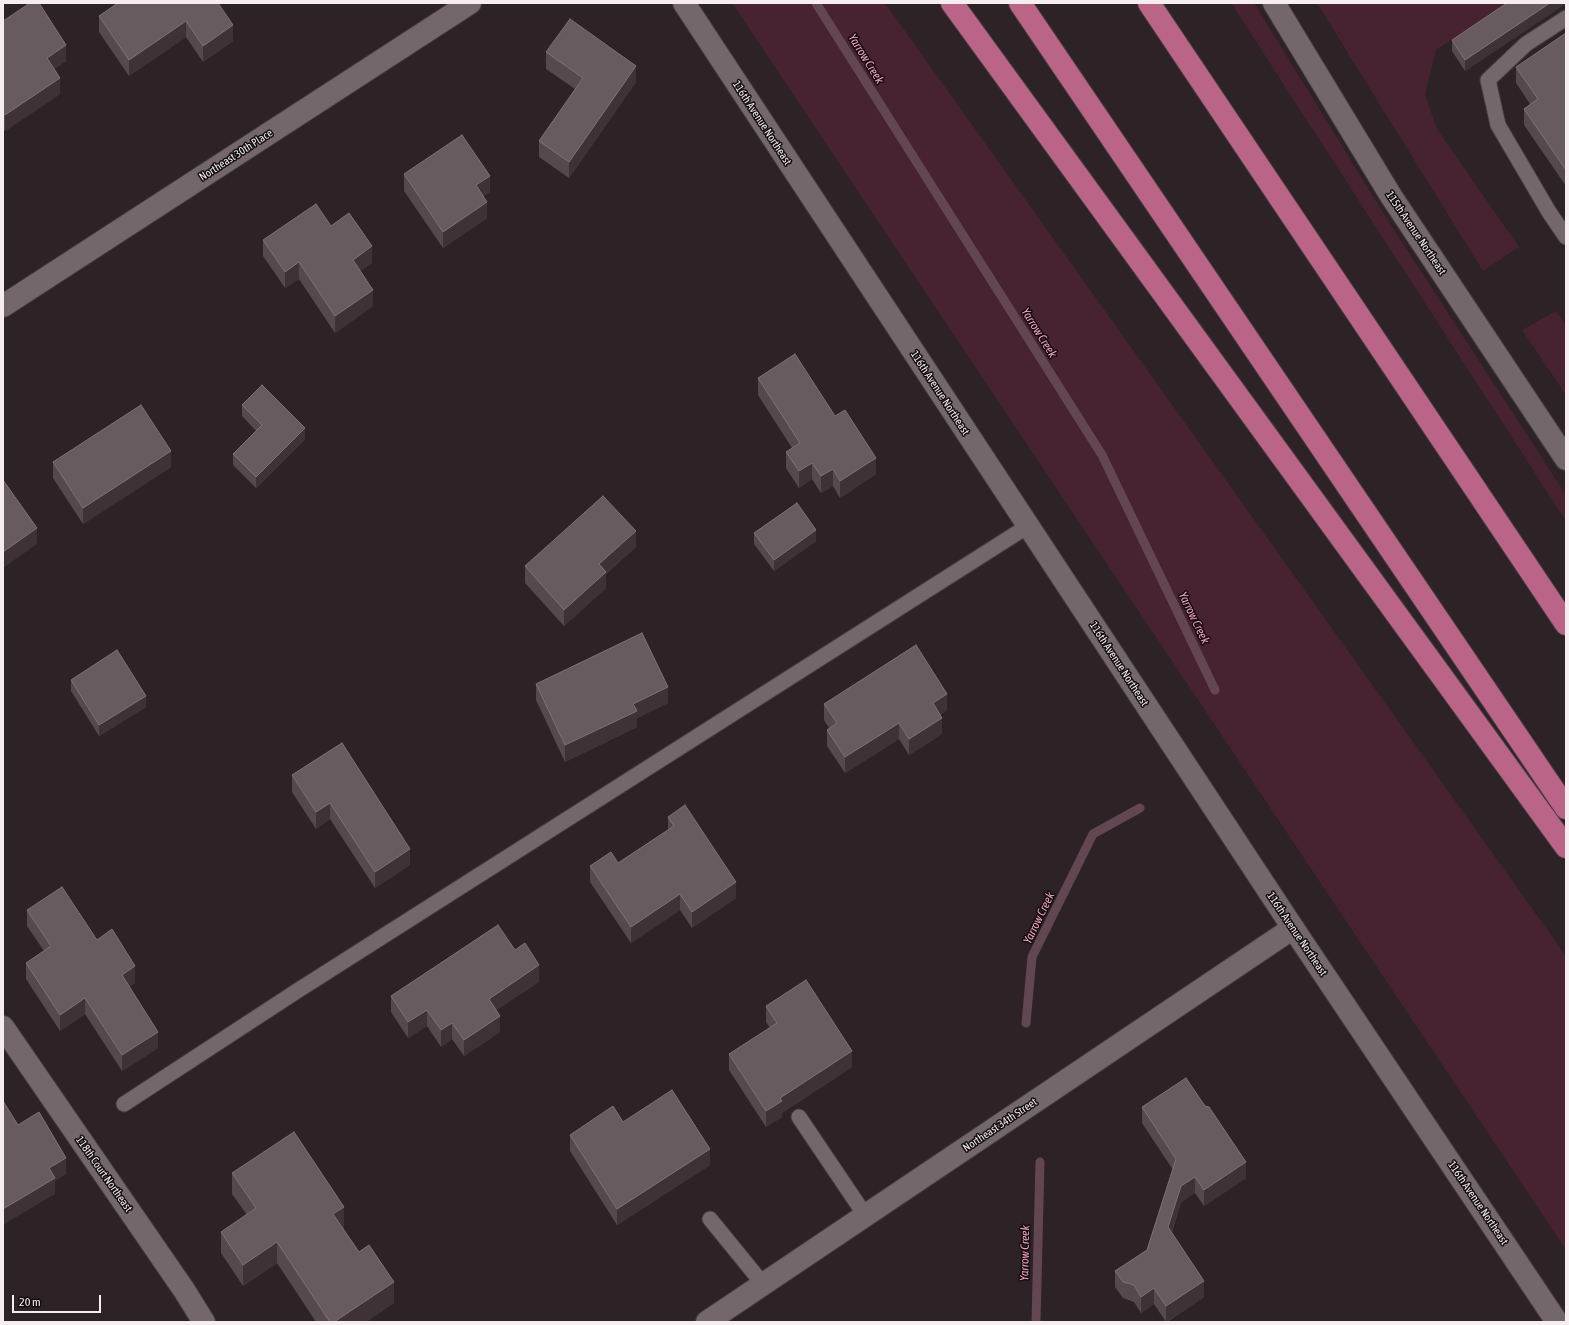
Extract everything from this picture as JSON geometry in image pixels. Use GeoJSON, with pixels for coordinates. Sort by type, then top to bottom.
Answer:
{"type":"FeatureCollection","features":[{"type":"Feature","properties":{"kind":"highway"},"geometry":{"type":"LineString","coordinates":[[952,3],[1566,847]]}},
{"type":"Feature","properties":{"kind":"highway"},"geometry":{"type":"LineString","coordinates":[[1020,3],[1566,808]]}},
{"type":"Feature","properties":{"kind":"highway"},"geometry":{"type":"LineString","coordinates":[[1148,3],[1566,624]]}},
{"type":"Feature","properties":{"kind":"street","name":"Northeast 30th Place"},"geometry":{"type":"LineString","coordinates":[[3,306],[470,3]]}},
{"type":"Feature","properties":{"kind":"street","name":"116th Avenue Northeast"},"geometry":{"type":"LineString","coordinates":[[684,3],[1293,928],[1558,1322]]}},
{"type":"Feature","properties":{"kind":"street","name":"115th Avenue Northeast"},"geometry":{"type":"LineString","coordinates":[[1274,3],[1391,196],[1566,459]]}},
{"type":"Feature","properties":{"kind":"street","name":"Northeast 34th Street"},"geometry":{"type":"LineString","coordinates":[[707,1322],[1293,928]]}},
{"type":"Feature","properties":{"kind":"street","name":"118th Court Northeast"},"geometry":{"type":"LineString","coordinates":[[3,1027],[184,1290],[204,1322]]}},
{"type":"Feature","properties":{"kind":"lane"},"geometry":{"type":"LineString","coordinates":[[1566,18],[1526,44],[1488,80],[1498,126],[1549,212],[1566,237]]}},
{"type":"Feature","properties":{"kind":"lane"},"geometry":{"type":"LineString","coordinates":[[124,1104],[310,983],[1028,526]]}},
{"type":"Feature","properties":{"kind":"lane"},"geometry":{"type":"LineString","coordinates":[[799,1117],[865,1215]]}},
{"type":"Feature","properties":{"kind":"lane"},"geometry":{"type":"LineString","coordinates":[[710,1219],[763,1284]]}},
{"type":"Feature","properties":{"kind":"shaded area"},"geometry":{"type":"Polygon","coordinates":[[[732,3],[885,3],[1566,956],[1566,1250],[732,3]]]}},
{"type":"Feature","properties":{"kind":"shaded area"},"geometry":{"type":"Polygon","coordinates":[[[1231,3],[1254,3],[1387,219],[1566,495],[1566,521],[1231,3]]]}},
{"type":"Feature","properties":{"kind":"shaded area"},"geometry":{"type":"Polygon","coordinates":[[[1317,3],[1507,3],[1436,50],[1425,95],[1437,129],[1519,247],[1483,271],[1317,3]]]}},
{"type":"Feature","properties":{"kind":"shaded area"},"geometry":{"type":"Polygon","coordinates":[[[1556,311],[1566,326],[1566,395],[1522,330],[1556,311]]]}},
{"type":"Feature","properties":{"kind":"building"},"geometry":{"type":"Polygon","coordinates":[[[30,3],[39,3],[66,45],[47,58],[60,78],[5,115],[3,113],[3,21],[30,3]]]}},
{"type":"Feature","properties":{"kind":"building"},"geometry":{"type":"Polygon","coordinates":[[[118,3],[218,3],[233,25],[203,46],[186,21],[129,60],[99,16],[118,3]]]}},
{"type":"Feature","properties":{"kind":"building"},"geometry":{"type":"Polygon","coordinates":[[[1507,3],[1550,3],[1465,60],[1452,40],[1507,3]]]}},
{"type":"Feature","properties":{"kind":"building"},"geometry":{"type":"Polygon","coordinates":[[[570,19],[636,66],[569,162],[539,141],[583,78],[546,52],[570,19]]]}},
{"type":"Feature","properties":{"kind":"building"},"geometry":{"type":"Polygon","coordinates":[[[1566,33],[1566,170],[1524,109],[1538,99],[1516,67],[1566,33]]]}},
{"type":"Feature","properties":{"kind":"building"},"geometry":{"type":"Polygon","coordinates":[[[462,135],[490,176],[476,185],[487,202],[443,232],[404,174],[462,135]]]}},
{"type":"Feature","properties":{"kind":"building"},"geometry":{"type":"Polygon","coordinates":[[[316,204],[331,226],[349,213],[372,246],[353,260],[373,290],[335,316],[299,262],[285,272],[263,240],[316,204]]]}},
{"type":"Feature","properties":{"kind":"building"},"geometry":{"type":"Polygon","coordinates":[[[795,354],[835,416],[845,410],[876,458],[840,481],[833,469],[821,476],[812,463],[799,471],[786,452],[800,443],[758,378],[795,354]]]}},
{"type":"Feature","properties":{"kind":"building"},"geometry":{"type":"Polygon","coordinates":[[[262,385],[305,428],[256,477],[233,454],[262,425],[242,405],[262,385]]]}},
{"type":"Feature","properties":{"kind":"building"},"geometry":{"type":"Polygon","coordinates":[[[141,405],[171,451],[83,508],[53,462],[141,405]]]}},
{"type":"Feature","properties":{"kind":"building"},"geometry":{"type":"Polygon","coordinates":[[[3,480],[37,528],[3,552],[3,480]]]}},
{"type":"Feature","properties":{"kind":"building"},"geometry":{"type":"Polygon","coordinates":[[[603,496],[636,531],[599,564],[606,572],[564,610],[525,566],[603,496]]]}},
{"type":"Feature","properties":{"kind":"building"},"geometry":{"type":"Polygon","coordinates":[[[797,503],[816,530],[774,560],[754,533],[797,503]]]}},
{"type":"Feature","properties":{"kind":"building"},"geometry":{"type":"Polygon","coordinates":[[[642,633],[668,687],[633,704],[637,711],[565,745],[536,684],[642,633]]]}},
{"type":"Feature","properties":{"kind":"building"},"geometry":{"type":"Polygon","coordinates":[[[916,645],[947,694],[933,703],[942,718],[909,739],[899,723],[845,757],[827,730],[837,723],[824,704],[916,645]]]}},
{"type":"Feature","properties":{"kind":"building"},"geometry":{"type":"Polygon","coordinates":[[[117,650],[146,696],[99,725],[71,680],[117,650]]]}},
{"type":"Feature","properties":{"kind":"building"},"geometry":{"type":"Polygon","coordinates":[[[342,743],[410,849],[375,872],[330,803],[316,812],[292,775],[342,743]]]}},
{"type":"Feature","properties":{"kind":"building"},"geometry":{"type":"Polygon","coordinates":[[[685,805],[736,882],[692,912],[680,894],[631,927],[590,866],[611,852],[618,863],[674,826],[668,817],[685,805]]]}},
{"type":"Feature","properties":{"kind":"building"},"geometry":{"type":"Polygon","coordinates":[[[62,887],[97,940],[112,929],[135,966],[122,975],[158,1032],[122,1055],[85,998],[60,1015],[26,963],[51,946],[27,910],[62,887]]]}},
{"type":"Feature","properties":{"kind":"building"},"geometry":{"type":"Polygon","coordinates":[[[498,925],[515,950],[525,943],[539,965],[489,999],[500,1016],[464,1040],[452,1023],[441,1030],[427,1010],[408,1022],[391,996],[498,925]]]}},
{"type":"Feature","properties":{"kind":"building"},"geometry":{"type":"Polygon","coordinates":[[[806,980],[852,1051],[780,1098],[782,1101],[766,1111],[729,1054],[777,1023],[766,1006],[806,980]]]}},
{"type":"Feature","properties":{"kind":"building"},"geometry":{"type":"Polygon","coordinates":[[[1186,1078],[1205,1106],[1209,1107],[1246,1162],[1204,1190],[1195,1177],[1181,1186],[1168,1227],[1204,1281],[1166,1306],[1154,1288],[1141,1297],[1134,1285],[1123,1282],[1115,1271],[1147,1250],[1176,1159],[1142,1107],[1186,1078]]]}},
{"type":"Feature","properties":{"kind":"building"},"geometry":{"type":"Polygon","coordinates":[[[672,1090],[710,1149],[617,1209],[570,1135],[613,1106],[623,1122],[672,1090]]]}},
{"type":"Feature","properties":{"kind":"building"},"geometry":{"type":"Polygon","coordinates":[[[3,1101],[18,1125],[39,1112],[66,1158],[49,1168],[55,1178],[3,1209],[3,1101]]]}},
{"type":"Feature","properties":{"kind":"building"},"geometry":{"type":"Polygon","coordinates":[[[294,1132],[344,1207],[333,1214],[359,1252],[369,1245],[394,1282],[334,1322],[330,1322],[277,1242],[243,1265],[221,1232],[256,1208],[232,1173],[294,1132]]]}},
{"type":"Feature","properties":{"kind":"waterway","name":"Yarrow Creek"},"geometry":{"type":"LineString","coordinates":[[816,3],[1102,455],[1215,690]]}},
{"type":"Feature","properties":{"kind":"waterway","name":"Yarrow Creek"},"geometry":{"type":"LineString","coordinates":[[1026,1023],[1032,957],[1093,834],[1140,808]]}},
{"type":"Feature","properties":{"kind":"waterway","name":"Yarrow Creek"},"geometry":{"type":"LineString","coordinates":[[1036,1322],[1040,1162]]}}]}
